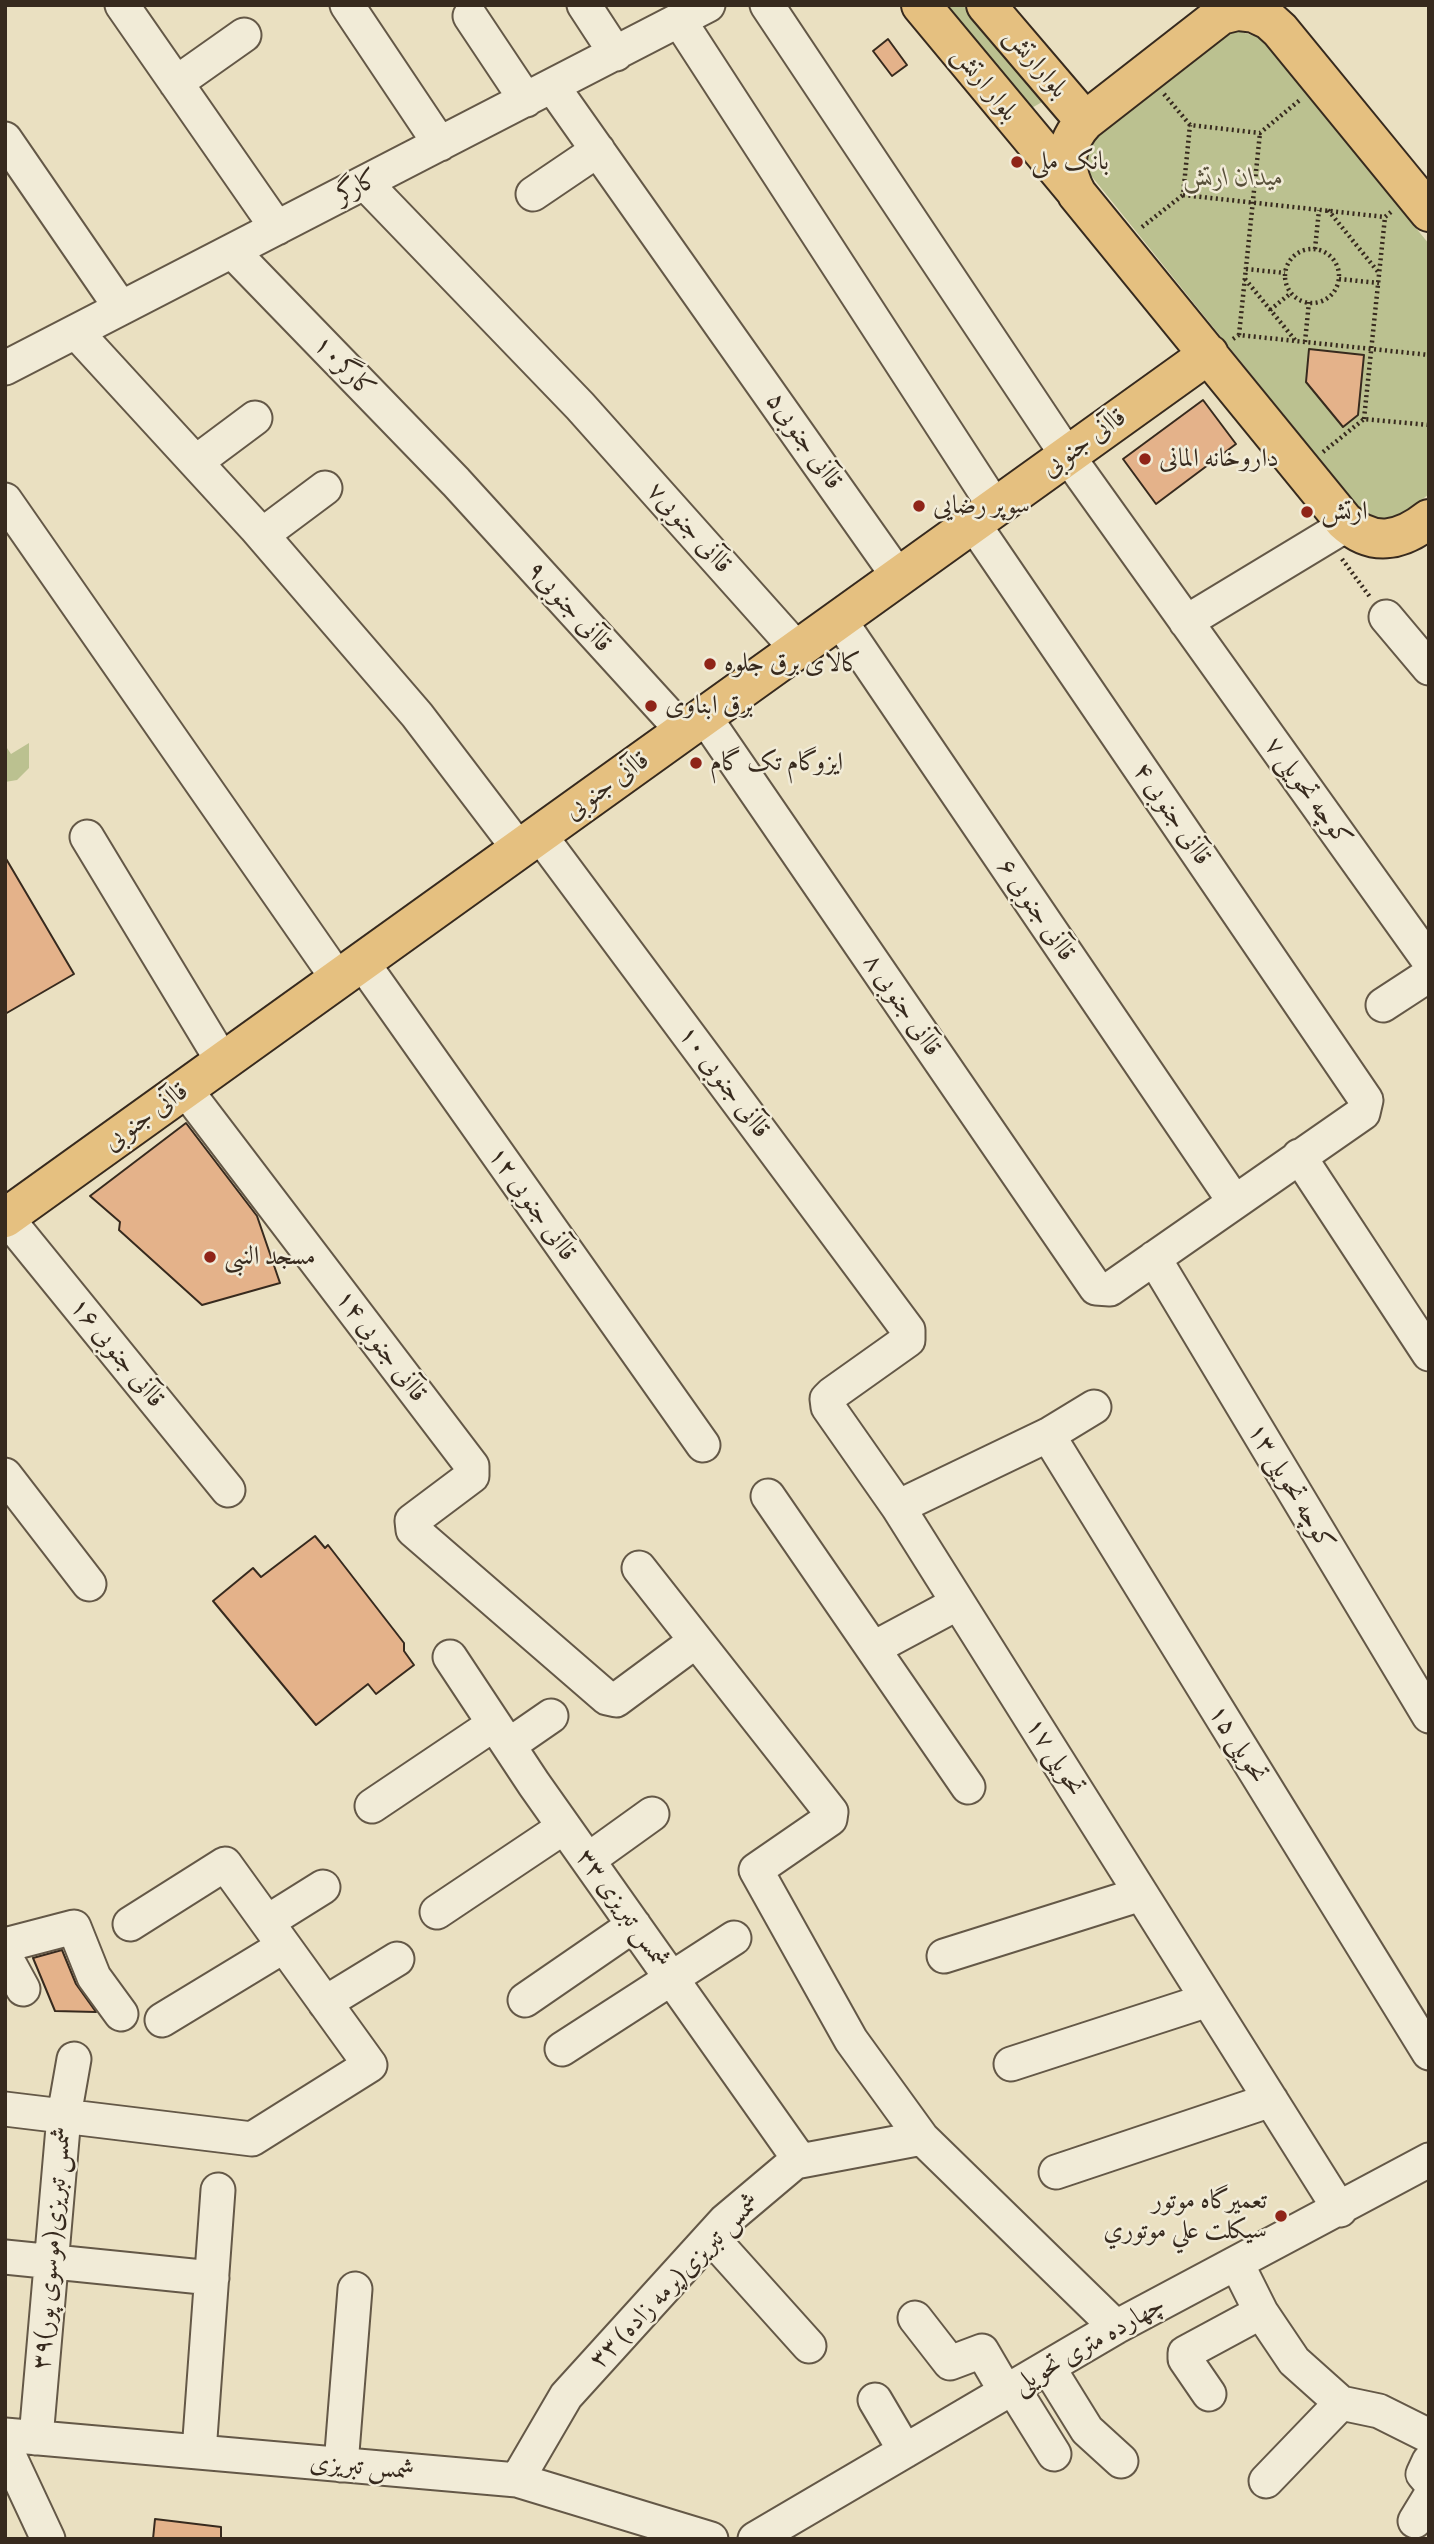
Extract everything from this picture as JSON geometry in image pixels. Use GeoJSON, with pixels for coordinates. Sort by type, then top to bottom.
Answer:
{"type":"FeatureCollection","features":[{"type":"Feature","properties":{"kind":"main road","name":"بلوار ارتش"},"geometry":{"type":"LineString","coordinates":[[921,5],[1077,194]]}},
{"type":"Feature","properties":{"kind":"main road","name":"بلوارارتش"},"geometry":{"type":"LineString","coordinates":[[986,5],[1085,121]]}},
{"type":"Feature","properties":{"kind":"main road"},"geometry":{"type":"LineString","coordinates":[[1429,212],[1269,20],[1235,8],[1207,22],[1085,121],[1075,132],[1068,147],[1066,164],[1077,194],[1301,469],[1357,531],[1387,540],[1404,536],[1429,519]]}},
{"type":"Feature","properties":{"kind":"main road","name":"قاآنی جنوبی"},"geometry":{"type":"LineString","coordinates":[[6,1217],[1209,354]]}},
{"type":"Feature","properties":{"kind":"street"},"geometry":{"type":"LineString","coordinates":[[122,5],[277,228]]}},
{"type":"Feature","properties":{"kind":"street"},"geometry":{"type":"LineString","coordinates":[[347,5],[440,144]]}},
{"type":"Feature","properties":{"kind":"street"},"geometry":{"type":"LineString","coordinates":[[584,5],[616,54]]}},
{"type":"Feature","properties":{"kind":"street","name":"کوچه تحویلی ۷"},"geometry":{"type":"LineString","coordinates":[[767,5],[1068,455],[1429,961]]}},
{"type":"Feature","properties":{"kind":"street","name":"کارگر"},"geometry":{"type":"LineString","coordinates":[[5,368],[616,54],[693,11]]}},
{"type":"Feature","properties":{"kind":"street","name":"قاآنی جنوبی ۴"},"geometry":{"type":"LineString","coordinates":[[693,11],[824,243],[984,515],[1366,1100],[1367,1107],[1363,1113],[1299,1156]]}},
{"type":"Feature","properties":{"kind":"street","name":"قاآنی جنوبی۵"},"geometry":{"type":"LineString","coordinates":[[470,16],[539,93],[598,150],[898,576]]}},
{"type":"Feature","properties":{"kind":"street"},"geometry":{"type":"LineString","coordinates":[[176,83],[244,35]]}},
{"type":"Feature","properties":{"kind":"street"},"geometry":{"type":"LineString","coordinates":[[5,139],[121,309]]}},
{"type":"Feature","properties":{"kind":"street"},"geometry":{"type":"LineString","coordinates":[[533,194],[598,150]]}},
{"type":"Feature","properties":{"kind":"street","name":"قاآنی جنوبی۷"},"geometry":{"type":"LineString","coordinates":[[365,183],[580,406],[797,649]]}},
{"type":"Feature","properties":{"kind":"street","name":"کارگر۱۰"},"geometry":{"type":"LineString","coordinates":[[232,251],[456,482]]}},
{"type":"Feature","properties":{"kind":"street","name":"قاآنی جنوبی ۱۰"},"geometry":{"type":"LineString","coordinates":[[76,332],[262,535],[529,842],[908,1330]]}},
{"type":"Feature","properties":{"kind":"street"},"geometry":{"type":"LineString","coordinates":[[196,462],[255,418]]}},
{"type":"Feature","properties":{"kind":"street","name":"قاآنی جنوبی۹"},"geometry":{"type":"LineString","coordinates":[[456,482],[694,724]]}},
{"type":"Feature","properties":{"kind":"street"},"geometry":{"type":"LineString","coordinates":[[262,535],[325,488]]}},
{"type":"Feature","properties":{"kind":"street","name":"قاآنی جنوبی ۱۲"},"geometry":{"type":"LineString","coordinates":[[5,500],[220,807],[350,971],[703,1445]]}},
{"type":"Feature","properties":{"kind":"street"},"geometry":{"type":"LineString","coordinates":[[1186,622],[1357,531]]}},
{"type":"Feature","properties":{"kind":"street"},"geometry":{"type":"LineString","coordinates":[[1386,617],[1429,668]]}},
{"type":"Feature","properties":{"kind":"street","name":"قاآنی جنوبی ۶"},"geometry":{"type":"LineString","coordinates":[[839,619],[1234,1202]]}},
{"type":"Feature","properties":{"kind":"street","name":"قاآنی جنوبی ۸"},"geometry":{"type":"LineString","coordinates":[[694,724],[1096,1288],[1104,1291],[1154,1258]]}},
{"type":"Feature","properties":{"kind":"street"},"geometry":{"type":"LineString","coordinates":[[87,838],[223,1062]]}},
{"type":"Feature","properties":{"kind":"street"},"geometry":{"type":"LineString","coordinates":[[1383,1005],[1429,975]]}},
{"type":"Feature","properties":{"kind":"street","name":"قاآنی جنوبی ۱۴"},"geometry":{"type":"LineString","coordinates":[[186,1089],[473,1471],[472,1476],[412,1521],[413,1530],[607,1698],[616,1700],[685,1649]]}},
{"type":"Feature","properties":{"kind":"street"},"geometry":{"type":"LineString","coordinates":[[1154,1258],[1299,1156],[1429,1354]]}},
{"type":"Feature","properties":{"kind":"street","name":"قاآنی جنوبی ۱۶"},"geometry":{"type":"LineString","coordinates":[[6,1217],[228,1490]]}},
{"type":"Feature","properties":{"kind":"street","name":"کوچه تحویلی ۱۳"},"geometry":{"type":"LineString","coordinates":[[1154,1258],[1429,1716]]}},
{"type":"Feature","properties":{"kind":"street","name":"تحویلی ۱۷"},"geometry":{"type":"LineString","coordinates":[[908,1330],[908,1340],[827,1399],[828,1407],[898,1507],[1340,2210]]}},
{"type":"Feature","properties":{"kind":"street"},"geometry":{"type":"LineString","coordinates":[[898,1507],[1048,1435],[1094,1407]]}},
{"type":"Feature","properties":{"kind":"street","name":"تحویلی ۱۵"},"geometry":{"type":"LineString","coordinates":[[1048,1435],[1429,2053]]}},
{"type":"Feature","properties":{"kind":"street"},"geometry":{"type":"LineString","coordinates":[[5,1475],[89,1584]]}},
{"type":"Feature","properties":{"kind":"street"},"geometry":{"type":"LineString","coordinates":[[768,1496],[968,1787]]}},
{"type":"Feature","properties":{"kind":"street"},"geometry":{"type":"LineString","coordinates":[[639,1568],[831,1812],[830,1819],[756,1870],[851,2040],[922,2138],[1116,2328]]}},
{"type":"Feature","properties":{"kind":"street"},"geometry":{"type":"LineString","coordinates":[[874,1648],[958,1603]]}},
{"type":"Feature","properties":{"kind":"street","name":"شمس تبریزی ۳۳"},"geometry":{"type":"LineString","coordinates":[[450,1657],[564,1827],[799,2159]]}},
{"type":"Feature","properties":{"kind":"street"},"geometry":{"type":"LineString","coordinates":[[372,1806],[501,1735],[551,1716]]}},
{"type":"Feature","properties":{"kind":"street"},"geometry":{"type":"LineString","coordinates":[[588,1860],[652,1814]]}},
{"type":"Feature","properties":{"kind":"street"},"geometry":{"type":"LineString","coordinates":[[437,1912],[564,1827]]}},
{"type":"Feature","properties":{"kind":"street"},"geometry":{"type":"LineString","coordinates":[[5,2109],[252,2139],[370,2065],[225,1864],[130,1924]]}},
{"type":"Feature","properties":{"kind":"street"},"geometry":{"type":"LineString","coordinates":[[162,2020],[276,1934],[323,1887]]}},
{"type":"Feature","properties":{"kind":"street"},"geometry":{"type":"LineString","coordinates":[[944,1956],[1141,1894]]}},
{"type":"Feature","properties":{"kind":"street"},"geometry":{"type":"LineString","coordinates":[[525,2000],[634,1925]]}},
{"type":"Feature","properties":{"kind":"street"},"geometry":{"type":"LineString","coordinates":[[5,1945],[74,1927],[94,1977],[121,2014]]}},
{"type":"Feature","properties":{"kind":"street"},"geometry":{"type":"LineString","coordinates":[[562,2049],[734,1938]]}},
{"type":"Feature","properties":{"kind":"street"},"geometry":{"type":"LineString","coordinates":[[5,1955],[23,1989]]}},
{"type":"Feature","properties":{"kind":"street"},"geometry":{"type":"LineString","coordinates":[[325,2003],[397,1959]]}},
{"type":"Feature","properties":{"kind":"street"},"geometry":{"type":"LineString","coordinates":[[1011,2064],[1208,2000]]}},
{"type":"Feature","properties":{"kind":"street","name":"شمس تبریزی(موسوی پور)۳۹"},"geometry":{"type":"LineString","coordinates":[[16,2440],[52,2262],[64,2115],[74,2059]]}},
{"type":"Feature","properties":{"kind":"street"},"geometry":{"type":"LineString","coordinates":[[1056,2172],[1271,2100]]}},
{"type":"Feature","properties":{"kind":"street"},"geometry":{"type":"LineString","coordinates":[[799,2159],[922,2138]]}},
{"type":"Feature","properties":{"kind":"street","name":"۳۳ شمس تبریزی(پرمه زاده)"},"geometry":{"type":"LineString","coordinates":[[517,2480],[566,2396],[711,2237],[799,2159]]}},
{"type":"Feature","properties":{"kind":"street","name":"چهارده متری تحویلی"},"geometry":{"type":"LineString","coordinates":[[755,2539],[1116,2328],[1429,2160]]}},
{"type":"Feature","properties":{"kind":"street"},"geometry":{"type":"LineString","coordinates":[[199,2452],[218,2190]]}},
{"type":"Feature","properties":{"kind":"street"},"geometry":{"type":"LineString","coordinates":[[711,2237],[809,2346]]}},
{"type":"Feature","properties":{"kind":"street"},"geometry":{"type":"LineString","coordinates":[[5,2257],[212,2278]]}},
{"type":"Feature","properties":{"kind":"street"},"geometry":{"type":"LineString","coordinates":[[1237,2264],[1261,2312],[1294,2361],[1341,2403],[1379,2411],[1429,2436]]}},
{"type":"Feature","properties":{"kind":"street"},"geometry":{"type":"LineString","coordinates":[[341,2465],[355,2289]]}},
{"type":"Feature","properties":{"kind":"street"},"geometry":{"type":"LineString","coordinates":[[1209,2394],[1185,2359],[1185,2353],[1261,2312]]}},
{"type":"Feature","properties":{"kind":"street"},"geometry":{"type":"LineString","coordinates":[[915,2318],[950,2363],[982,2351],[1054,2454]]}},
{"type":"Feature","properties":{"kind":"street"},"geometry":{"type":"LineString","coordinates":[[1048,2367],[1087,2430],[1121,2461]]}},
{"type":"Feature","properties":{"kind":"street"},"geometry":{"type":"LineString","coordinates":[[874,2400],[905,2451]]}},
{"type":"Feature","properties":{"kind":"street"},"geometry":{"type":"LineString","coordinates":[[1266,2481],[1341,2403]]}},
{"type":"Feature","properties":{"kind":"street"},"geometry":{"type":"LineString","coordinates":[[16,2440],[48,2539]]}},
{"type":"Feature","properties":{"kind":"street","name":"شمس تبریزی"},"geometry":{"type":"LineString","coordinates":[[16,2440],[199,2452],[517,2480],[711,2539]]}},
{"type":"Feature","properties":{"kind":"street"},"geometry":{"type":"LineString","coordinates":[[1429,2461],[1423,2474],[1429,2481]]}},
{"type":"Feature","properties":{"kind":"path"},"geometry":{"type":"LineString","coordinates":[[1146,72],[1190,125],[1260,133]]}},
{"type":"Feature","properties":{"kind":"path"},"geometry":{"type":"LineString","coordinates":[[1323,82],[1260,133],[1239,335],[1429,355]]}},
{"type":"Feature","properties":{"kind":"path"},"geometry":{"type":"LineString","coordinates":[[1120,246],[1182,195],[1190,125]]}},
{"type":"Feature","properties":{"kind":"path"},"geometry":{"type":"LineString","coordinates":[[1182,195],[1385,217],[1364,419]]}},
{"type":"Feature","properties":{"kind":"path"},"geometry":{"type":"LineString","coordinates":[[1315,249],[1319,209]]}},
{"type":"Feature","properties":{"kind":"path"},"geometry":{"type":"LineString","coordinates":[[1328,210],[1380,274]]}},
{"type":"Feature","properties":{"kind":"path"},"geometry":{"type":"LineString","coordinates":[[1315,249],[1333,259],[1339,279],[1329,297],[1309,302],[1291,292],[1285,273],[1295,255],[1315,249]]}},
{"type":"Feature","properties":{"kind":"path"},"geometry":{"type":"LineString","coordinates":[[1246,269],[1285,273]]}},
{"type":"Feature","properties":{"kind":"path"},"geometry":{"type":"LineString","coordinates":[[1245,278],[1296,341]]}},
{"type":"Feature","properties":{"kind":"path"},"geometry":{"type":"LineString","coordinates":[[1339,279],[1379,283]]}},
{"type":"Feature","properties":{"kind":"path"},"geometry":{"type":"LineString","coordinates":[[1270,310],[1291,292]]}},
{"type":"Feature","properties":{"kind":"path"},"geometry":{"type":"LineString","coordinates":[[1305,342],[1309,302]]}},
{"type":"Feature","properties":{"kind":"path"},"geometry":{"type":"LineString","coordinates":[[1301,469],[1364,419],[1429,425]]}},
{"type":"Feature","properties":{"kind":"path"},"geometry":{"type":"LineString","coordinates":[[1357,531],[1340,557],[1386,617]]}},
{"type":"Feature","properties":{"kind":"green space"},"geometry":{"type":"Polygon","coordinates":[[[945,5],[963,5],[1042,102],[1030,109],[945,5]]]}},
{"type":"Feature","properties":{"kind":"green space","name":"میدان ارتش"},"geometry":{"type":"Polygon","coordinates":[[[1238,31],[1258,37],[1266,44],[1429,244],[1429,494],[1395,516],[1377,518],[1358,507],[1089,173],[1088,153],[1099,135],[1219,39],[1238,31]]]}},
{"type":"Feature","properties":{"kind":"green space"},"geometry":{"type":"Polygon","coordinates":[[[29,743],[29,768],[17,780],[5,782],[5,745],[11,754],[29,743]]]}},
{"type":"Feature","properties":{"kind":"building"},"geometry":{"type":"Polygon","coordinates":[[[888,39],[907,65],[892,76],[873,51],[888,39]]]}},
{"type":"Feature","properties":{"kind":"building"},"geometry":{"type":"Polygon","coordinates":[[[1309,349],[1364,355],[1358,415],[1343,427],[1306,382],[1309,349]]]}},
{"type":"Feature","properties":{"kind":"building"},"geometry":{"type":"Polygon","coordinates":[[[1203,400],[1236,444],[1156,504],[1123,459],[1203,400]]]}},
{"type":"Feature","properties":{"kind":"building"},"geometry":{"type":"Polygon","coordinates":[[[5,857],[74,974],[5,1014],[5,857]]]}},
{"type":"Feature","properties":{"kind":"building","name":"مسجد النبی"},"geometry":{"type":"Polygon","coordinates":[[[186,1123],[257,1216],[280,1283],[202,1305],[119,1230],[120,1222],[90,1196],[186,1123]]]}},
{"type":"Feature","properties":{"kind":"building"},"geometry":{"type":"Polygon","coordinates":[[[315,1536],[325,1548],[328,1545],[404,1643],[404,1651],[414,1665],[376,1694],[368,1684],[316,1725],[213,1601],[253,1568],[261,1577],[315,1536]]]}},
{"type":"Feature","properties":{"kind":"building"},"geometry":{"type":"Polygon","coordinates":[[[62,1950],[76,1984],[96,2012],[55,2011],[33,1958],[62,1950]]]}},
{"type":"Feature","properties":{"kind":"building"},"geometry":{"type":"Polygon","coordinates":[[[155,2519],[221,2527],[221,2539],[153,2539],[155,2519]]]}},
{"type":"Feature","properties":{"kind":"place","name":"بانک ملی"},"geometry":{"type":"Point","coordinates":[1017,162]}},
{"type":"Feature","properties":{"kind":"place","name":"داروخانه المانی"},"geometry":{"type":"Point","coordinates":[1145,459]}},
{"type":"Feature","properties":{"kind":"place","name":"سوپر رضایی"},"geometry":{"type":"Point","coordinates":[919,506]}},
{"type":"Feature","properties":{"kind":"place","name":"ارتش"},"geometry":{"type":"Point","coordinates":[1307,512]}},
{"type":"Feature","properties":{"kind":"place","name":"کالای برق جلوه"},"geometry":{"type":"Point","coordinates":[710,664]}},
{"type":"Feature","properties":{"kind":"place","name":"برق ابناوی"},"geometry":{"type":"Point","coordinates":[651,706]}},
{"type":"Feature","properties":{"kind":"place","name":"ایزوگام تک گام"},"geometry":{"type":"Point","coordinates":[696,763]}},
{"type":"Feature","properties":{"kind":"place","name":"مسجد النبی"},"geometry":{"type":"Point","coordinates":[210,1257]}},
{"type":"Feature","properties":{"kind":"place","name":"تعميرگاه موتور سيكلت علي موتوري"},"geometry":{"type":"Point","coordinates":[1281,2216]}}]}
